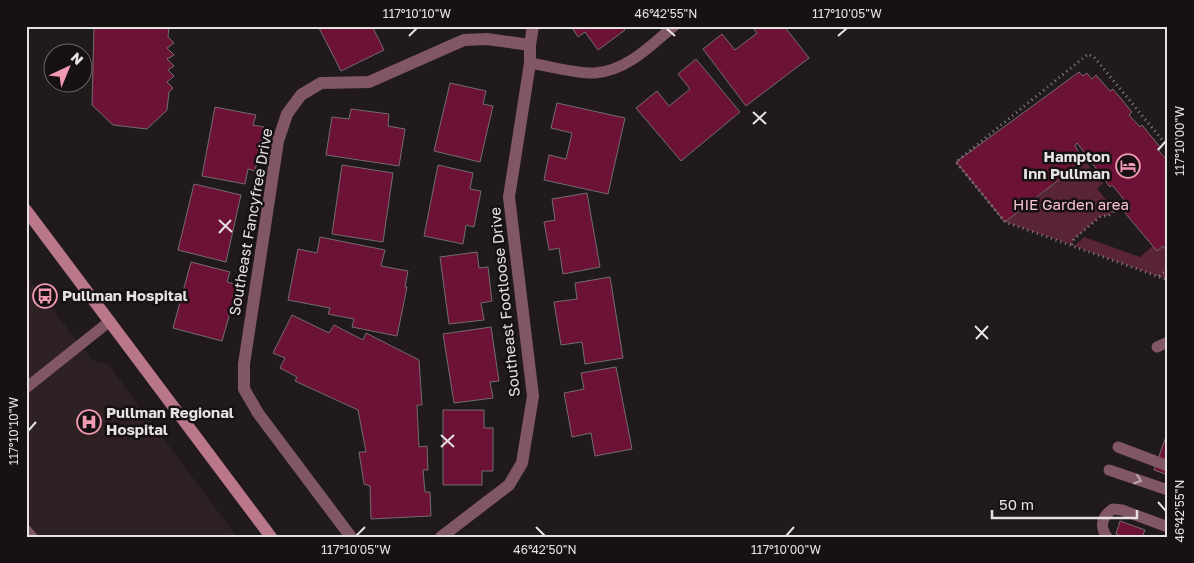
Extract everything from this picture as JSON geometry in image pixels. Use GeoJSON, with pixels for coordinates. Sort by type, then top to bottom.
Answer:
{"type":"FeatureCollection","features":[{"type":"Feature","properties":{"kind":"street","name":"Southeast Footloose Drive"},"geometry":{"type":"LineString","coordinates":[[441,537],[509,485],[522,463],[524,455],[533,396],[509,196],[530,62],[533,26]]}},
{"type":"Feature","properties":{"kind":"street","name":"Southeast Fancyfree Drive"},"geometry":{"type":"LineString","coordinates":[[350,537],[258,413],[244,389],[244,364],[257,277],[278,141],[286,114],[301,96],[321,83],[369,82],[464,40],[487,39],[530,45]]}},
{"type":"Feature","properties":{"kind":"street"},"geometry":{"type":"LineString","coordinates":[[26,210],[270,537]]}},
{"type":"Feature","properties":{"kind":"lane"},"geometry":{"type":"LineString","coordinates":[[530,62],[594,73],[616,69],[632,60],[674,26]]}},
{"type":"Feature","properties":{"kind":"lane"},"geometry":{"type":"LineString","coordinates":[[26,388],[110,321]]}},
{"type":"Feature","properties":{"kind":"lane"},"geometry":{"type":"LineString","coordinates":[[1157,347],[1168,342]]}},
{"type":"Feature","properties":{"kind":"lane"},"geometry":{"type":"LineString","coordinates":[[1118,447],[1168,466]]}},
{"type":"Feature","properties":{"kind":"lane"},"geometry":{"type":"LineString","coordinates":[[1109,470],[1168,490]]}},
{"type":"Feature","properties":{"kind":"lane"},"geometry":{"type":"LineString","coordinates":[[1107,537],[1102,528],[1103,520],[1107,513],[1113,509],[1122,510],[1168,527]]}},
{"type":"Feature","properties":{"kind":"lane"},"geometry":{"type":"LineString","coordinates":[[26,530],[32,537]]}},
{"type":"Feature","properties":{"kind":"path"},"geometry":{"type":"LineString","coordinates":[[1168,147],[1094,57],[1088,54],[956,162],[1005,222],[1168,280]]}},
{"type":"Feature","properties":{"kind":"path"},"geometry":{"type":"LineString","coordinates":[[1072,245],[1074,239],[1101,216],[1108,216],[1125,202]]}},
{"type":"Feature","properties":{"kind":"path"},"geometry":{"type":"LineString","coordinates":[[1159,276],[1168,269]]}},
{"type":"Feature","properties":{"kind":"shaded area","name":"Pullman Regional Hospital"},"geometry":{"type":"Polygon","coordinates":[[[26,275],[92,360],[108,364],[237,537],[26,537],[26,275]]]}},
{"type":"Feature","properties":{"kind":"green space","name":"HIE Garden area"},"geometry":{"type":"Polygon","coordinates":[[[1078,160],[1084,160],[1103,183],[1097,189],[1115,210],[1108,216],[1101,216],[1074,239],[1072,245],[1005,222],[1023,206],[1025,208],[1046,191],[1044,188],[1050,184],[1052,186],[1069,172],[1078,160]]]}},
{"type":"Feature","properties":{"kind":"green space"},"geometry":{"type":"Polygon","coordinates":[[[1084,237],[1140,257],[1153,246],[1163,246],[1168,252],[1168,280],[1074,246],[1084,237]]]}},
{"type":"Feature","properties":{"kind":"building"},"geometry":{"type":"Polygon","coordinates":[[[94,26],[169,26],[168,37],[174,43],[167,48],[174,55],[167,59],[174,66],[168,70],[174,76],[167,82],[173,88],[169,92],[167,110],[147,129],[113,125],[92,105],[94,26]]]}},
{"type":"Feature","properties":{"kind":"building"},"geometry":{"type":"Polygon","coordinates":[[[318,26],[372,26],[384,50],[341,71],[318,26]]]}},
{"type":"Feature","properties":{"kind":"building"},"geometry":{"type":"Polygon","coordinates":[[[571,26],[623,26],[625,30],[598,50],[585,32],[578,37],[571,26]]]}},
{"type":"Feature","properties":{"kind":"building"},"geometry":{"type":"Polygon","coordinates":[[[752,26],[784,26],[809,58],[746,106],[703,49],[722,34],[735,50],[757,33],[752,26]]]}},
{"type":"Feature","properties":{"kind":"building"},"geometry":{"type":"Polygon","coordinates":[[[696,59],[740,112],[681,161],[636,108],[657,91],[669,106],[690,89],[678,74],[696,59]]]}},
{"type":"Feature","properties":{"kind":"building"},"geometry":{"type":"Polygon","coordinates":[[[1079,72],[1083,76],[1087,73],[1092,79],[1096,75],[1110,91],[1113,89],[1132,112],[1129,115],[1140,127],[1142,125],[1160,147],[1157,149],[1168,161],[1168,252],[1163,246],[1157,251],[1125,213],[1131,208],[1112,185],[1110,187],[1077,143],[1075,146],[1084,160],[1005,222],[956,162],[1079,72]]]}},
{"type":"Feature","properties":{"kind":"building"},"geometry":{"type":"Polygon","coordinates":[[[450,83],[486,91],[483,104],[493,106],[480,162],[434,151],[450,83]]]}},
{"type":"Feature","properties":{"kind":"building"},"geometry":{"type":"Polygon","coordinates":[[[557,103],[625,118],[608,194],[544,180],[549,155],[566,159],[572,133],[551,128],[557,103]]]}},
{"type":"Feature","properties":{"kind":"building"},"geometry":{"type":"Polygon","coordinates":[[[215,107],[256,115],[253,125],[264,127],[255,171],[248,169],[245,184],[202,176],[215,107]]]}},
{"type":"Feature","properties":{"kind":"building"},"geometry":{"type":"Polygon","coordinates":[[[351,109],[389,114],[388,126],[405,129],[399,166],[326,155],[332,117],[349,119],[351,109]]]}},
{"type":"Feature","properties":{"kind":"building"},"geometry":{"type":"Polygon","coordinates":[[[342,165],[393,173],[383,242],[332,234],[342,165]]]}},
{"type":"Feature","properties":{"kind":"building"},"geometry":{"type":"Polygon","coordinates":[[[438,165],[473,173],[470,189],[481,191],[474,227],[466,225],[463,244],[424,236],[438,165]]]}},
{"type":"Feature","properties":{"kind":"building"},"geometry":{"type":"Polygon","coordinates":[[[194,184],[241,195],[226,262],[178,250],[194,184]]]}},
{"type":"Feature","properties":{"kind":"building"},"geometry":{"type":"Polygon","coordinates":[[[587,193],[600,267],[563,274],[559,248],[549,250],[544,222],[555,220],[552,199],[587,193]]]}},
{"type":"Feature","properties":{"kind":"building"},"geometry":{"type":"Polygon","coordinates":[[[320,237],[385,250],[381,266],[408,271],[405,287],[407,287],[397,336],[352,327],[354,319],[328,314],[330,308],[288,300],[298,249],[317,253],[320,237]]]}},
{"type":"Feature","properties":{"kind":"building"},"geometry":{"type":"Polygon","coordinates":[[[477,252],[479,268],[488,267],[492,301],[481,303],[484,320],[449,324],[440,257],[477,252]]]}},
{"type":"Feature","properties":{"kind":"building"},"geometry":{"type":"Polygon","coordinates":[[[191,262],[230,272],[227,282],[238,285],[222,341],[173,328],[191,262]]]}},
{"type":"Feature","properties":{"kind":"building"},"geometry":{"type":"Polygon","coordinates":[[[610,277],[623,358],[585,364],[582,342],[561,345],[554,302],[577,299],[575,283],[610,277]]]}},
{"type":"Feature","properties":{"kind":"building"},"geometry":{"type":"Polygon","coordinates":[[[292,315],[329,333],[334,325],[363,340],[366,333],[419,360],[422,405],[417,405],[419,447],[427,446],[428,470],[423,470],[425,492],[430,492],[431,516],[371,519],[370,486],[364,484],[359,452],[366,452],[358,410],[295,381],[297,377],[280,368],[285,358],[273,353],[292,315]]]}},
{"type":"Feature","properties":{"kind":"building"},"geometry":{"type":"Polygon","coordinates":[[[491,327],[499,381],[490,382],[493,398],[454,403],[443,334],[491,327]]]}},
{"type":"Feature","properties":{"kind":"building"},"geometry":{"type":"Polygon","coordinates":[[[616,367],[632,449],[595,456],[591,433],[572,437],[564,393],[584,389],[581,373],[616,367]]]}},
{"type":"Feature","properties":{"kind":"building"},"geometry":{"type":"Polygon","coordinates":[[[443,410],[484,410],[484,428],[493,428],[493,471],[482,471],[482,485],[443,485],[443,410]]]}},
{"type":"Feature","properties":{"kind":"building"},"geometry":{"type":"Polygon","coordinates":[[[1168,431],[1168,475],[1154,470],[1168,431]]]}},
{"type":"Feature","properties":{"kind":"building"},"geometry":{"type":"Polygon","coordinates":[[[1120,521],[1145,530],[1142,537],[1123,537],[1116,534],[1120,521]]]}},
{"type":"Feature","properties":{"kind":"place","name":"Hampton Inn Pullman"},"geometry":{"type":"Point","coordinates":[1128,166]}},
{"type":"Feature","properties":{"kind":"place","name":"Pullman Hospital"},"geometry":{"type":"Point","coordinates":[45,296]}},
{"type":"Feature","properties":{"kind":"place","name":"Pullman Regional Hospital"},"geometry":{"type":"Point","coordinates":[89,422]}}]}
